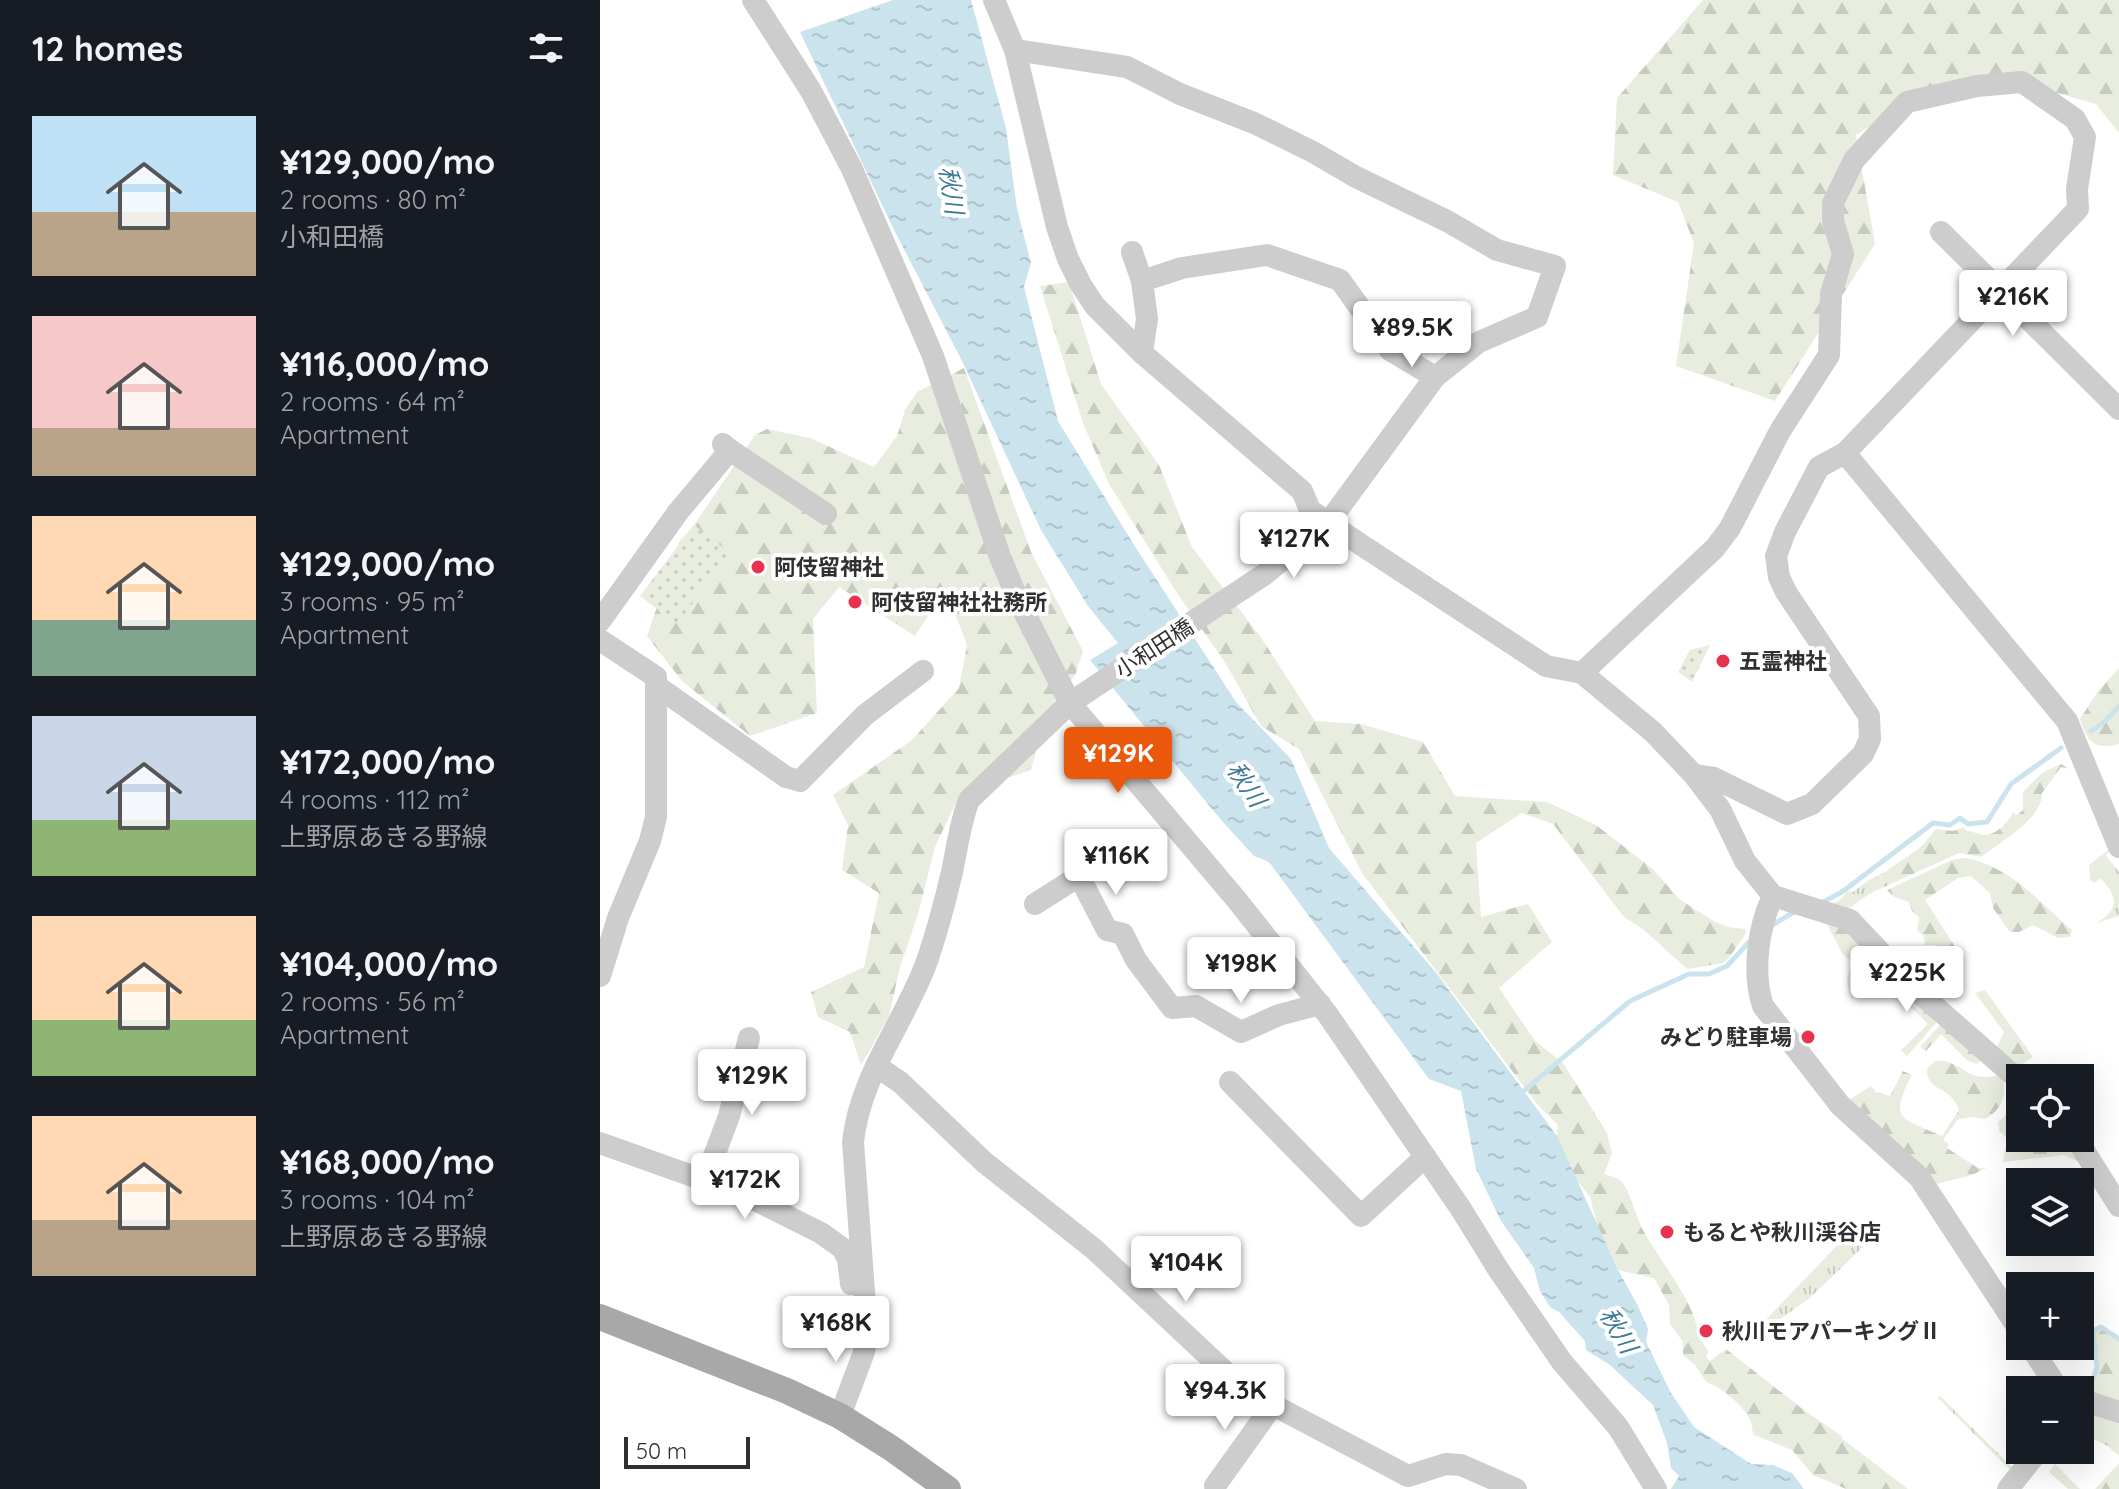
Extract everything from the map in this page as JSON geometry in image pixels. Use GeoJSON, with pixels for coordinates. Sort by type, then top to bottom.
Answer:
{"type":"FeatureCollection","features":[{"type":"Feature","properties":{"kind":"main road"},"geometry":{"type":"LineString","coordinates":[[600,1317],[787,1391],[840,1416],[948,1489]]}},
{"type":"Feature","properties":{"kind":"street"},"geometry":{"type":"LineString","coordinates":[[753,0],[811,91],[852,169],[933,356],[1000,557],[1019,602],[1074,701],[1320,1004],[1562,1362],[1618,1427],[1656,1489]]}},
{"type":"Feature","properties":{"kind":"street"},"geometry":{"type":"LineString","coordinates":[[994,0],[1015,50],[1057,227],[1068,259],[1095,306],[1142,353]]}},
{"type":"Feature","properties":{"kind":"street"},"geometry":{"type":"LineString","coordinates":[[1015,50],[1127,67],[1180,94],[1290,140],[1497,250],[1555,266],[1537,317],[1479,342],[1435,377],[1328,523],[1546,666],[1582,673],[1653,732],[1694,775],[1720,809],[1745,861],[1773,896],[1850,920],[1916,990],[2006,1069]]}},
{"type":"Feature","properties":{"kind":"street"},"geometry":{"type":"LineString","coordinates":[[1582,673],[1715,548],[1730,528],[1780,431],[1829,355],[1831,294],[1843,254],[1833,221],[1833,203],[1854,160],[1907,102],[1977,86],[2022,82],[2075,119],[2085,137],[2077,189],[2078,209],[1845,453],[1819,467],[1776,556],[1779,577],[1786,592],[1869,716],[1870,739],[1863,754],[1812,804],[1787,814],[1714,778],[1694,775]]}},
{"type":"Feature","properties":{"kind":"street"},"geometry":{"type":"LineString","coordinates":[[1941,232],[2119,409]]}},
{"type":"Feature","properties":{"kind":"street"},"geometry":{"type":"LineString","coordinates":[[1132,252],[1142,281],[1147,319],[1142,353]]}},
{"type":"Feature","properties":{"kind":"street"},"geometry":{"type":"LineString","coordinates":[[1142,281],[1182,268],[1267,255],[1340,280],[1390,350],[1435,377]]}},
{"type":"Feature","properties":{"kind":"street","name":"小和田橋"},"geometry":{"type":"LineString","coordinates":[[840,1416],[864,1352],[866,1317],[853,1142],[862,1093],[926,962],[942,916],[969,800],[1074,701],[1265,574],[1328,523],[1310,510],[1302,491],[1142,353]]}},
{"type":"Feature","properties":{"kind":"street"},"geometry":{"type":"LineString","coordinates":[[600,621],[726,447],[826,514]]}},
{"type":"Feature","properties":{"kind":"street"},"geometry":{"type":"LineString","coordinates":[[1845,453],[2067,721],[2119,847]]}},
{"type":"Feature","properties":{"kind":"street"},"geometry":{"type":"LineString","coordinates":[[600,640],[656,677],[658,687],[655,717],[656,817],[600,976]]}},
{"type":"Feature","properties":{"kind":"street"},"geometry":{"type":"LineString","coordinates":[[658,687],[786,777],[800,781],[865,715],[923,671]]}},
{"type":"Feature","properties":{"kind":"street"},"geometry":{"type":"LineString","coordinates":[[1035,904],[1079,876],[1107,930],[1123,934],[1136,960],[1172,1008],[1196,1006],[1241,1032],[1279,1015],[1320,1004]]}},
{"type":"Feature","properties":{"kind":"street"},"geometry":{"type":"LineString","coordinates":[[1773,896],[1756,963],[1758,991],[1763,1006],[1840,1105],[1919,1177],[2006,1310]]}},
{"type":"Feature","properties":{"kind":"street"},"geometry":{"type":"LineString","coordinates":[[705,1180],[729,1116],[749,1038]]}},
{"type":"Feature","properties":{"kind":"street"},"geometry":{"type":"LineString","coordinates":[[876,1066],[900,1082],[984,1162],[1094,1249],[1234,1380],[1273,1405],[1408,1476],[1446,1464],[1461,1465],[1516,1489]]}},
{"type":"Feature","properties":{"kind":"street"},"geometry":{"type":"LineString","coordinates":[[1230,1082],[1361,1216],[1425,1157]]}},
{"type":"Feature","properties":{"kind":"street"},"geometry":{"type":"LineString","coordinates":[[600,1143],[743,1194],[821,1233],[842,1248],[848,1259],[853,1297],[866,1317]]}},
{"type":"Feature","properties":{"kind":"street"},"geometry":{"type":"LineString","coordinates":[[2085,1152],[2119,1206]]}},
{"type":"Feature","properties":{"kind":"street"},"geometry":{"type":"LineString","coordinates":[[2094,1404],[2119,1412]]}},
{"type":"Feature","properties":{"kind":"street"},"geometry":{"type":"LineString","coordinates":[[1215,1486],[1273,1405]]}},
{"type":"Feature","properties":{"kind":"street"},"geometry":{"type":"LineString","coordinates":[[2008,1489],[2028,1464]]}},
{"type":"Feature","properties":{"kind":"green space"},"geometry":{"type":"Polygon","coordinates":[[[1703,0],[2119,0],[2119,133],[2096,104],[1998,76],[1927,91],[1856,135],[1875,244],[1775,401],[1676,366],[1694,243],[1678,202],[1613,175],[1617,98],[1703,0]]]}},
{"type":"Feature","properties":{"kind":"green space"},"geometry":{"type":"Polygon","coordinates":[[[1069,282],[1101,384],[1159,465],[1192,547],[1262,639],[1315,721],[1361,724],[1423,742],[1455,796],[1547,802],[1596,825],[1654,870],[1679,899],[1715,922],[1745,929],[1746,933],[1723,963],[1687,969],[1643,929],[1624,917],[1553,824],[1522,813],[1476,843],[1481,917],[1528,904],[1552,942],[1499,988],[1535,1041],[1563,1063],[1607,1133],[1612,1153],[1604,1174],[1618,1179],[1625,1187],[1642,1228],[1692,1311],[1697,1334],[1708,1351],[1706,1357],[1710,1361],[1726,1349],[1908,1489],[1846,1489],[1813,1475],[1792,1450],[1754,1435],[1749,1417],[1739,1405],[1726,1393],[1707,1383],[1695,1365],[1683,1355],[1683,1342],[1670,1324],[1669,1305],[1654,1278],[1618,1270],[1598,1228],[1590,1197],[1564,1164],[1555,1144],[1558,1125],[1538,1105],[1362,873],[1299,749],[1261,726],[1226,664],[1175,590],[1109,484],[1083,423],[1040,286],[1069,282]]]}},
{"type":"Feature","properties":{"kind":"green space"},"geometry":{"type":"Polygon","coordinates":[[[964,368],[1031,552],[1083,651],[1075,675],[1046,714],[1031,770],[960,794],[935,847],[889,1016],[861,1065],[850,1032],[818,1017],[811,992],[864,967],[879,893],[842,870],[848,825],[833,795],[912,740],[959,688],[967,645],[953,608],[937,602],[915,636],[839,587],[813,619],[817,713],[750,736],[682,681],[647,636],[679,542],[755,435],[767,429],[810,438],[874,467],[897,436],[905,410],[917,392],[964,368]]]}},
{"type":"Feature","properties":{"kind":"green space"},"geometry":{"type":"Polygon","coordinates":[[[694,525],[730,553],[677,624],[640,596],[694,525]]]}},
{"type":"Feature","properties":{"kind":"green space"},"geometry":{"type":"Polygon","coordinates":[[[1710,645],[1692,682],[1678,672],[1690,650],[1710,645]]]}},
{"type":"Feature","properties":{"kind":"green space"},"geometry":{"type":"Polygon","coordinates":[[[2119,668],[2119,744],[2098,745],[2089,739],[2080,719],[2098,691],[2119,668]]]}},
{"type":"Feature","properties":{"kind":"green space"},"geometry":{"type":"Polygon","coordinates":[[[2061,764],[2070,769],[2061,767],[2042,793],[2036,811],[2009,837],[1981,857],[1959,853],[1884,887],[1879,882],[1885,872],[1921,847],[1936,829],[1953,831],[1964,827],[1966,831],[1984,835],[1999,830],[2013,813],[2017,815],[2023,810],[2023,792],[2042,773],[2061,764]]]}},
{"type":"Feature","properties":{"kind":"green space"},"geometry":{"type":"Polygon","coordinates":[[[2111,848],[2106,856],[2119,872],[2119,916],[2097,923],[2109,913],[2114,903],[2111,892],[2101,878],[2094,883],[2090,879],[2089,865],[2111,848]]]}},
{"type":"Feature","properties":{"kind":"green space"},"geometry":{"type":"Polygon","coordinates":[[[1966,858],[1998,870],[2024,887],[2072,930],[2070,937],[2058,938],[2033,925],[2019,932],[2010,932],[1993,908],[1990,893],[1971,876],[1958,878],[1925,900],[1963,959],[1949,958],[1936,945],[1925,945],[1924,936],[1917,930],[1919,917],[1912,911],[1909,902],[1894,897],[1887,890],[1952,860],[1966,858]]]}},
{"type":"Feature","properties":{"kind":"green space"},"geometry":{"type":"Polygon","coordinates":[[[1885,872],[1879,882],[1884,887],[1845,911],[1827,905],[1839,901],[1848,891],[1853,892],[1885,872]]]}},
{"type":"Feature","properties":{"kind":"green space"},"geometry":{"type":"Polygon","coordinates":[[[1839,920],[1937,1018],[1907,1056],[1901,1050],[1928,1024],[1885,982],[1873,983],[1852,998],[1847,980],[1854,962],[1843,955],[1827,924],[1839,920]]]}},
{"type":"Feature","properties":{"kind":"green space"},"geometry":{"type":"Polygon","coordinates":[[[1985,990],[2033,1057],[2022,1064],[2009,1064],[1995,1052],[2004,1032],[1975,993],[1985,990]]]}},
{"type":"Feature","properties":{"kind":"green space"},"geometry":{"type":"Polygon","coordinates":[[[1945,1024],[1983,1057],[1977,1064],[1968,1061],[1941,1034],[1926,1051],[1920,1047],[1939,1026],[1945,1024]]]}},
{"type":"Feature","properties":{"kind":"green space"},"geometry":{"type":"Polygon","coordinates":[[[1935,1061],[1952,1063],[1980,1077],[2003,1074],[2005,1088],[2003,1100],[1991,1115],[1985,1119],[1970,1117],[1957,1120],[1943,1140],[1949,1144],[1947,1148],[1978,1168],[1986,1168],[1972,1175],[1936,1184],[1844,1103],[1871,1086],[1876,1092],[1890,1096],[1903,1071],[1912,1075],[1901,1101],[1903,1116],[1942,1136],[1959,1110],[1950,1096],[1930,1082],[1927,1069],[1935,1061]]]}},
{"type":"Feature","properties":{"kind":"green space"},"geometry":{"type":"Polygon","coordinates":[[[2006,1115],[2006,1137],[1999,1131],[1998,1122],[2006,1115]]]}},
{"type":"Feature","properties":{"kind":"green space"},"geometry":{"type":"Polygon","coordinates":[[[2005,1149],[2006,1152],[2076,1152],[2081,1163],[2064,1155],[2003,1162],[2005,1149]]]}},
{"type":"Feature","properties":{"kind":"green space"},"geometry":{"type":"Polygon","coordinates":[[[1852,1230],[1867,1243],[1811,1297],[1749,1342],[1752,1334],[1852,1230]]]}},
{"type":"Feature","properties":{"kind":"green space"},"geometry":{"type":"Polygon","coordinates":[[[2100,1328],[2119,1340],[2119,1408],[2094,1400],[2094,1331],[2100,1328]]]}},
{"type":"Feature","properties":{"kind":"green space"},"geometry":{"type":"Polygon","coordinates":[[[1940,1396],[2017,1472],[2015,1475],[1938,1398],[1940,1396]]]}},
{"type":"Feature","properties":{"kind":"green space"},"geometry":{"type":"Polygon","coordinates":[[[2094,1409],[2119,1416],[2119,1456],[2094,1439],[2094,1409]]]}},
{"type":"Feature","properties":{"kind":"green space"},"geometry":{"type":"Polygon","coordinates":[[[2119,1463],[2119,1489],[2095,1489],[2119,1463]]]}},
{"type":"Feature","properties":{"kind":"green space"},"geometry":{"type":"Polygon","coordinates":[[[2055,1464],[2080,1489],[2068,1489],[2049,1472],[2055,1464]]]}},
{"type":"Feature","properties":{"kind":"water","name":"秋川"},"geometry":{"type":"Polygon","coordinates":[[[893,0],[971,0],[1006,128],[1017,209],[1031,263],[1024,287],[1058,421],[1236,702],[1291,759],[1329,848],[1438,975],[1557,1136],[1648,1329],[1646,1342],[1671,1393],[1694,1427],[1751,1464],[1773,1465],[1792,1473],[1804,1489],[1671,1489],[1679,1476],[1671,1468],[1667,1443],[1653,1405],[1610,1365],[1586,1350],[1585,1341],[1559,1312],[1550,1307],[1540,1291],[1534,1268],[1501,1221],[1476,1169],[1461,1091],[1429,1079],[1269,862],[1254,856],[1221,820],[1090,660],[1118,643],[1088,606],[1041,530],[961,359],[894,230],[800,32],[893,0]]]}},
{"type":"Feature","properties":{"kind":"waterway"},"geometry":{"type":"LineString","coordinates":[[2091,731],[2119,706]]}},
{"type":"Feature","properties":{"kind":"waterway"},"geometry":{"type":"LineString","coordinates":[[1819,904],[1842,892],[1933,823],[1950,825],[1960,818],[1968,824],[1987,822],[2011,784],[2061,748]]}},
{"type":"Feature","properties":{"kind":"waterway"},"geometry":{"type":"LineString","coordinates":[[1769,927],[1794,912]]}},
{"type":"Feature","properties":{"kind":"waterway"},"geometry":{"type":"LineString","coordinates":[[1519,1095],[1630,1001],[1689,974],[1709,974],[1727,966],[1751,940]]}},
{"type":"Feature","properties":{"kind":"waterway"},"geometry":{"type":"LineString","coordinates":[[2094,1376],[2097,1367],[2093,1331],[2101,1327],[2119,1339]]}},
{"type":"Feature","properties":{"kind":"place","name":"阿伎留神社"},"geometry":{"type":"Point","coordinates":[758,567]}},
{"type":"Feature","properties":{"kind":"place","name":"阿伎留神社社務所"},"geometry":{"type":"Point","coordinates":[855,602]}},
{"type":"Feature","properties":{"kind":"place","name":"五霊神社"},"geometry":{"type":"Point","coordinates":[1723,661]}},
{"type":"Feature","properties":{"kind":"place","name":"みどり駐車場"},"geometry":{"type":"Point","coordinates":[1808,1037]}},
{"type":"Feature","properties":{"kind":"place","name":"もるとや秋川渓谷店"},"geometry":{"type":"Point","coordinates":[1667,1232]}},
{"type":"Feature","properties":{"kind":"place","name":"秋川モアパーキングⅡ"},"geometry":{"type":"Point","coordinates":[1706,1331]}}]}
